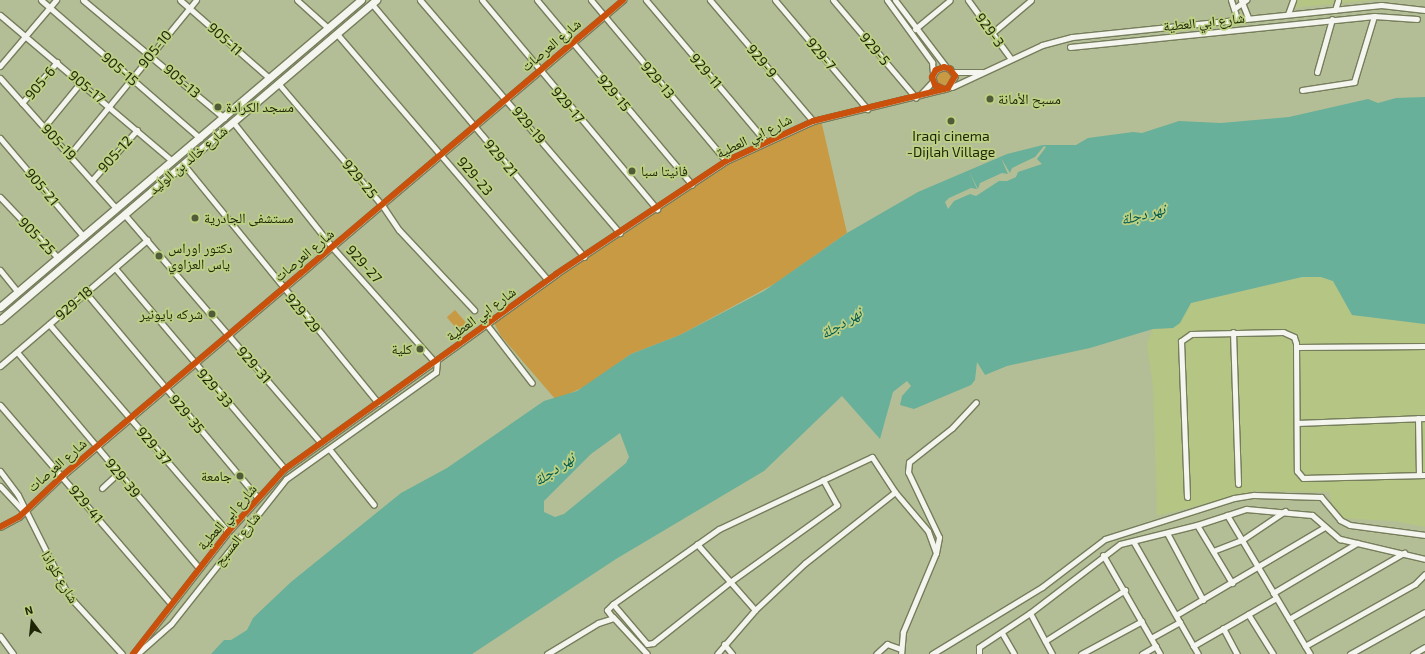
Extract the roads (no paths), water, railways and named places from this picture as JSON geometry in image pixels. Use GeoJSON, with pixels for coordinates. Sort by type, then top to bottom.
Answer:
{"type":"FeatureCollection","features":[{"type":"Feature","properties":{"kind":"main road","name":"شارع خالد بن الوليد"},"geometry":{"type":"LineString","coordinates":[[0,307],[361,0]]}},
{"type":"Feature","properties":{"kind":"main road","name":"شارع خالد بن الوليد"},"geometry":{"type":"LineString","coordinates":[[0,320],[374,2]]}},
{"type":"Feature","properties":{"kind":"street","name":"905-15"},"geometry":{"type":"LineString","coordinates":[[41,0],[200,138]]}},
{"type":"Feature","properties":{"kind":"street"},"geometry":{"type":"LineString","coordinates":[[0,66],[56,0]]}},
{"type":"Feature","properties":{"kind":"street","name":"905-13"},"geometry":{"type":"LineString","coordinates":[[83,0],[151,55],[224,118]]}},
{"type":"Feature","properties":{"kind":"street","name":"905-11"},"geometry":{"type":"LineString","coordinates":[[180,0],[269,78]]}},
{"type":"Feature","properties":{"kind":"street","name":"905-10"},"geometry":{"type":"LineString","coordinates":[[70,154],[196,0]]}},
{"type":"Feature","properties":{"kind":"street"},"geometry":{"type":"LineString","coordinates":[[297,0],[328,28]]}},
{"type":"Feature","properties":{"kind":"street","name":"929-19"},"geometry":{"type":"LineString","coordinates":[[420,0],[507,98],[620,233]]}},
{"type":"Feature","properties":{"kind":"street","name":"929-17"},"geometry":{"type":"LineString","coordinates":[[482,0],[657,209]]}},
{"type":"Feature","properties":{"kind":"street","name":"929-15"},"geometry":{"type":"LineString","coordinates":[[537,0],[692,185]]}},
{"type":"Feature","properties":{"kind":"street","name":"929-13"},"geometry":{"type":"LineString","coordinates":[[590,0],[726,160]]}},
{"type":"Feature","properties":{"kind":"street","name":"شارع العرصات"},"geometry":{"type":"LineString","coordinates":[[0,526],[24,512],[62,476],[623,0]]}},
{"type":"Feature","properties":{"kind":"street","name":"929-11"},"geometry":{"type":"LineString","coordinates":[[646,0],[766,142]]}},
{"type":"Feature","properties":{"kind":"street","name":"929-9"},"geometry":{"type":"LineString","coordinates":[[710,0],[813,122]]}},
{"type":"Feature","properties":{"kind":"street","name":"929-7"},"geometry":{"type":"LineString","coordinates":[[775,0],[867,109]]}},
{"type":"Feature","properties":{"kind":"street","name":"929-5"},"geometry":{"type":"LineString","coordinates":[[833,0],[916,98]]}},
{"type":"Feature","properties":{"kind":"street"},"geometry":{"type":"LineString","coordinates":[[887,0],[932,62],[934,73],[933,81],[916,98]]}},
{"type":"Feature","properties":{"kind":"street"},"geometry":{"type":"LineString","coordinates":[[895,0],[915,29],[946,67],[953,72],[954,81],[947,88],[937,87],[933,81]]}},
{"type":"Feature","properties":{"kind":"street"},"geometry":{"type":"LineString","coordinates":[[915,29],[950,0]]}},
{"type":"Feature","properties":{"kind":"street","name":"929-3"},"geometry":{"type":"LineString","coordinates":[[968,0],[1011,59]]}},
{"type":"Feature","properties":{"kind":"street"},"geometry":{"type":"LineString","coordinates":[[992,33],[1031,0]]}},
{"type":"Feature","properties":{"kind":"street"},"geometry":{"type":"LineString","coordinates":[[1231,0],[1235,8],[1237,18]]}},
{"type":"Feature","properties":{"kind":"street"},"geometry":{"type":"LineString","coordinates":[[1288,14],[1293,0]]}},
{"type":"Feature","properties":{"kind":"street"},"geometry":{"type":"LineString","coordinates":[[1335,10],[1338,0]]}},
{"type":"Feature","properties":{"kind":"street","name":"929-21"},"geometry":{"type":"LineString","coordinates":[[374,2],[474,127],[584,257]]}},
{"type":"Feature","properties":{"kind":"street"},"geometry":{"type":"LineString","coordinates":[[1235,8],[1243,2],[1248,17]]}},
{"type":"Feature","properties":{"kind":"street","name":"شارع ابي العطية"},"geometry":{"type":"LineString","coordinates":[[133,654],[228,532],[280,474],[548,280],[657,209],[726,160],[813,122],[916,98],[947,88],[989,71],[1011,59],[1072,37],[1237,18],[1381,5],[1425,10]]}},
{"type":"Feature","properties":{"kind":"street","name":"905-17"},"geometry":{"type":"LineString","coordinates":[[0,14],[172,161]]}},
{"type":"Feature","properties":{"kind":"street"},"geometry":{"type":"LineString","coordinates":[[1302,90],[1354,82],[1374,16]]}},
{"type":"Feature","properties":{"kind":"street"},"geometry":{"type":"LineString","coordinates":[[1070,47],[1374,16],[1417,19]]}},
{"type":"Feature","properties":{"kind":"street"},"geometry":{"type":"LineString","coordinates":[[1317,72],[1332,20]]}},
{"type":"Feature","properties":{"kind":"street"},"geometry":{"type":"LineString","coordinates":[[1120,31],[1121,41]]}},
{"type":"Feature","properties":{"kind":"street","name":"929-23"},"geometry":{"type":"LineString","coordinates":[[337,34],[548,280]]}},
{"type":"Feature","properties":{"kind":"street","name":"905-6"},"geometry":{"type":"LineString","coordinates":[[22,103],[57,62]]}},
{"type":"Feature","properties":{"kind":"street"},"geometry":{"type":"LineString","coordinates":[[934,73],[938,68],[946,67]]}},
{"type":"Feature","properties":{"kind":"street","name":"شارع ابي العطية"},"geometry":{"type":"LineString","coordinates":[[953,72],[989,71]]}},
{"type":"Feature","properties":{"kind":"street","name":"905-19"},"geometry":{"type":"LineString","coordinates":[[0,78],[93,179],[116,208]]}},
{"type":"Feature","properties":{"kind":"street"},"geometry":{"type":"LineString","coordinates":[[44,127],[81,82]]}},
{"type":"Feature","properties":{"kind":"street","name":"929-25"},"geometry":{"type":"LineString","coordinates":[[278,83],[382,205],[399,230],[474,310]]}},
{"type":"Feature","properties":{"kind":"street","name":"929-27"},"geometry":{"type":"LineString","coordinates":[[233,122],[332,247],[436,361]]}},
{"type":"Feature","properties":{"kind":"street","name":"905-12"},"geometry":{"type":"LineString","coordinates":[[93,179],[137,130]]}},
{"type":"Feature","properties":{"kind":"street","name":"905-21"},"geometry":{"type":"LineString","coordinates":[[0,138],[83,236]]}},
{"type":"Feature","properties":{"kind":"street","name":"929-29"},"geometry":{"type":"LineString","coordinates":[[184,165],[283,289],[378,403]]}},
{"type":"Feature","properties":{"kind":"street","name":"905-25"},"geometry":{"type":"LineString","coordinates":[[0,197],[58,258]]}},
{"type":"Feature","properties":{"kind":"street","name":"929-31"},"geometry":{"type":"LineString","coordinates":[[124,214],[321,444]]}},
{"type":"Feature","properties":{"kind":"street","name":"929-18"},"geometry":{"type":"LineString","coordinates":[[0,366],[147,240]]}},
{"type":"Feature","properties":{"kind":"street","name":"929-33"},"geometry":{"type":"LineString","coordinates":[[115,268],[194,364],[285,470]]}},
{"type":"Feature","properties":{"kind":"street"},"geometry":{"type":"LineString","coordinates":[[0,270],[18,292]]}},
{"type":"Feature","properties":{"kind":"street","name":"929-35"},"geometry":{"type":"LineString","coordinates":[[86,293],[258,498]]}},
{"type":"Feature","properties":{"kind":"street","name":"929-37"},"geometry":{"type":"LineString","coordinates":[[50,324],[228,532]]}},
{"type":"Feature","properties":{"kind":"street"},"geometry":{"type":"LineString","coordinates":[[487,325],[532,383]]}},
{"type":"Feature","properties":{"kind":"street"},"geometry":{"type":"LineString","coordinates":[[1233,332],[1238,484]]}},
{"type":"Feature","properties":{"kind":"street"},"geometry":{"type":"LineString","coordinates":[[1187,497],[1181,341],[1191,334],[1233,332],[1288,333],[1294,337],[1296,347],[1297,471],[1303,478],[1425,474]]}},
{"type":"Feature","properties":{"kind":"street"},"geometry":{"type":"LineString","coordinates":[[1296,347],[1425,346]]}},
{"type":"Feature","properties":{"kind":"street","name":"929-39"},"geometry":{"type":"LineString","coordinates":[[17,352],[199,568]]}},
{"type":"Feature","properties":{"kind":"street","name":"شارع المسبح"},"geometry":{"type":"LineString","coordinates":[[137,654],[171,624],[286,479],[330,450],[436,372],[436,361]]}},
{"type":"Feature","properties":{"kind":"street"},"geometry":{"type":"LineString","coordinates":[[876,654],[887,644],[901,652],[908,618],[936,553],[939,537],[908,472],[909,462],[952,428],[976,402]]}},
{"type":"Feature","properties":{"kind":"street","name":"929-41"},"geometry":{"type":"LineString","coordinates":[[0,405],[171,604]]}},
{"type":"Feature","properties":{"kind":"street"},"geometry":{"type":"LineString","coordinates":[[1418,418],[1419,475]]}},
{"type":"Feature","properties":{"kind":"street"},"geometry":{"type":"LineString","coordinates":[[1297,423],[1425,418]]}},
{"type":"Feature","properties":{"kind":"street"},"geometry":{"type":"LineString","coordinates":[[330,450],[374,505]]}},
{"type":"Feature","properties":{"kind":"street"},"geometry":{"type":"LineString","coordinates":[[647,654],[607,610],[613,604],[697,544],[746,515],[872,457],[895,492],[928,531],[936,553]]}},
{"type":"Feature","properties":{"kind":"street","name":"شارع كلواذا"},"geometry":{"type":"LineString","coordinates":[[0,471],[18,495],[24,512],[68,595],[122,654]]}},
{"type":"Feature","properties":{"kind":"street"},"geometry":{"type":"LineString","coordinates":[[102,488],[118,473]]}},
{"type":"Feature","properties":{"kind":"street"},"geometry":{"type":"LineString","coordinates":[[280,474],[286,479]]}},
{"type":"Feature","properties":{"kind":"street"},"geometry":{"type":"LineString","coordinates":[[613,604],[647,644],[653,643],[730,582],[837,505],[823,480]]}},
{"type":"Feature","properties":{"kind":"street","name":"شارع كلواذا"},"geometry":{"type":"LineString","coordinates":[[0,486],[24,512]]}},
{"type":"Feature","properties":{"kind":"street"},"geometry":{"type":"LineString","coordinates":[[717,654],[724,644],[755,610],[805,563],[895,492]]}},
{"type":"Feature","properties":{"kind":"street"},"geometry":{"type":"LineString","coordinates":[[932,654],[1042,587],[1105,539],[1234,498],[1254,495],[1321,497],[1340,520],[1350,525],[1425,535]]}},
{"type":"Feature","properties":{"kind":"street"},"geometry":{"type":"LineString","coordinates":[[979,654],[979,647],[1030,613],[1103,555],[1120,544],[1197,525],[1246,509],[1285,511],[1312,515],[1325,528],[1340,539],[1425,559]]}},
{"type":"Feature","properties":{"kind":"street"},"geometry":{"type":"LineString","coordinates":[[1213,551],[1242,540],[1285,511]]}},
{"type":"Feature","properties":{"kind":"street"},"geometry":{"type":"LineString","coordinates":[[1227,515],[1310,654]]}},
{"type":"Feature","properties":{"kind":"street"},"geometry":{"type":"LineString","coordinates":[[1197,525],[1232,583]]}},
{"type":"Feature","properties":{"kind":"street"},"geometry":{"type":"LineString","coordinates":[[1176,615],[1325,528]]}},
{"type":"Feature","properties":{"kind":"street"},"geometry":{"type":"LineString","coordinates":[[1167,533],[1203,600]]}},
{"type":"Feature","properties":{"kind":"street"},"geometry":{"type":"LineString","coordinates":[[1133,541],[1198,654]]}},
{"type":"Feature","properties":{"kind":"street"},"geometry":{"type":"LineString","coordinates":[[1193,646],[1248,614],[1357,543]]}},
{"type":"Feature","properties":{"kind":"street"},"geometry":{"type":"LineString","coordinates":[[697,544],[755,610]]}},
{"type":"Feature","properties":{"kind":"street"},"geometry":{"type":"LineString","coordinates":[[1289,619],[1404,553]]}},
{"type":"Feature","properties":{"kind":"street"},"geometry":{"type":"LineString","coordinates":[[1103,555],[1125,590],[1160,654]]}},
{"type":"Feature","properties":{"kind":"street"},"geometry":{"type":"LineString","coordinates":[[1305,646],[1415,584],[1425,574]]}},
{"type":"Feature","properties":{"kind":"street"},"geometry":{"type":"LineString","coordinates":[[1045,641],[1125,590]]}},
{"type":"Feature","properties":{"kind":"street"},"geometry":{"type":"LineString","coordinates":[[1350,654],[1425,612]]}},
{"type":"Feature","properties":{"kind":"street"},"geometry":{"type":"LineString","coordinates":[[1030,613],[1052,654]]}},
{"type":"Feature","properties":{"kind":"street"},"geometry":{"type":"LineString","coordinates":[[1248,614],[1273,654]]}},
{"type":"Feature","properties":{"kind":"street"},"geometry":{"type":"LineString","coordinates":[[547,654],[613,617]]}},
{"type":"Feature","properties":{"kind":"street"},"geometry":{"type":"LineString","coordinates":[[1081,654],[1142,621]]}},
{"type":"Feature","properties":{"kind":"street"},"geometry":{"type":"LineString","coordinates":[[1151,638],[1180,622]]}},
{"type":"Feature","properties":{"kind":"street"},"geometry":{"type":"LineString","coordinates":[[1223,628],[1237,654]]}},
{"type":"Feature","properties":{"kind":"street"},"geometry":{"type":"LineString","coordinates":[[1002,633],[1014,654]]}},
{"type":"Feature","properties":{"kind":"street"},"geometry":{"type":"LineString","coordinates":[[0,636],[13,654]]}},
{"type":"Feature","properties":{"kind":"street"},"geometry":{"type":"LineString","coordinates":[[724,644],[732,654]]}},
{"type":"Feature","properties":{"kind":"street"},"geometry":{"type":"LineString","coordinates":[[1142,654],[1156,646]]}},
{"type":"Feature","properties":{"kind":"street"},"geometry":{"type":"LineString","coordinates":[[1413,654],[1425,647]]}},
{"type":"Feature","properties":{"kind":"water","name":"نهر دجلة"},"geometry":{"type":"Polygon","coordinates":[[[1425,97],[1425,324],[1352,315],[1333,281],[1321,277],[1302,277],[1191,303],[1180,323],[1173,328],[1153,329],[1090,348],[1007,366],[985,375],[977,362],[975,380],[971,385],[914,409],[900,405],[902,396],[911,386],[907,381],[893,392],[880,439],[842,396],[764,471],[616,559],[472,654],[211,654],[224,640],[231,640],[247,630],[253,618],[291,582],[401,493],[447,468],[544,401],[577,391],[631,354],[680,335],[764,291],[847,233],[918,192],[1007,154],[1043,145],[1076,145],[1088,138],[1133,132],[1142,133],[1179,121],[1221,123],[1289,117],[1368,99],[1378,103],[1396,98],[1425,97]],[[620,433],[591,454],[544,501],[544,512],[555,517],[564,514],[626,463],[629,457],[620,433]]]}},
{"type":"Feature","properties":{"kind":"place","name":"مسبح الأمانة"},"geometry":{"type":"Point","coordinates":[990,99]}},
{"type":"Feature","properties":{"kind":"place","name":"مسجد الكرادة"},"geometry":{"type":"Point","coordinates":[218,107]}},
{"type":"Feature","properties":{"kind":"place","name":"Iraqi cinema -Dijlah Village"},"geometry":{"type":"Point","coordinates":[951,121]}},
{"type":"Feature","properties":{"kind":"place","name":"فانيتا سبا"},"geometry":{"type":"Point","coordinates":[632,171]}},
{"type":"Feature","properties":{"kind":"place","name":"مستشفى الجادرية"},"geometry":{"type":"Point","coordinates":[195,218]}},
{"type":"Feature","properties":{"kind":"place","name":"دكتور اوراس ياس العزاوي"},"geometry":{"type":"Point","coordinates":[159,256]}},
{"type":"Feature","properties":{"kind":"place","name":"شركه بايونير"},"geometry":{"type":"Point","coordinates":[212,314]}},
{"type":"Feature","properties":{"kind":"place","name":"كلية"},"geometry":{"type":"Point","coordinates":[420,349]}},
{"type":"Feature","properties":{"kind":"place","name":"جامعة"},"geometry":{"type":"Point","coordinates":[240,476]}}]}
